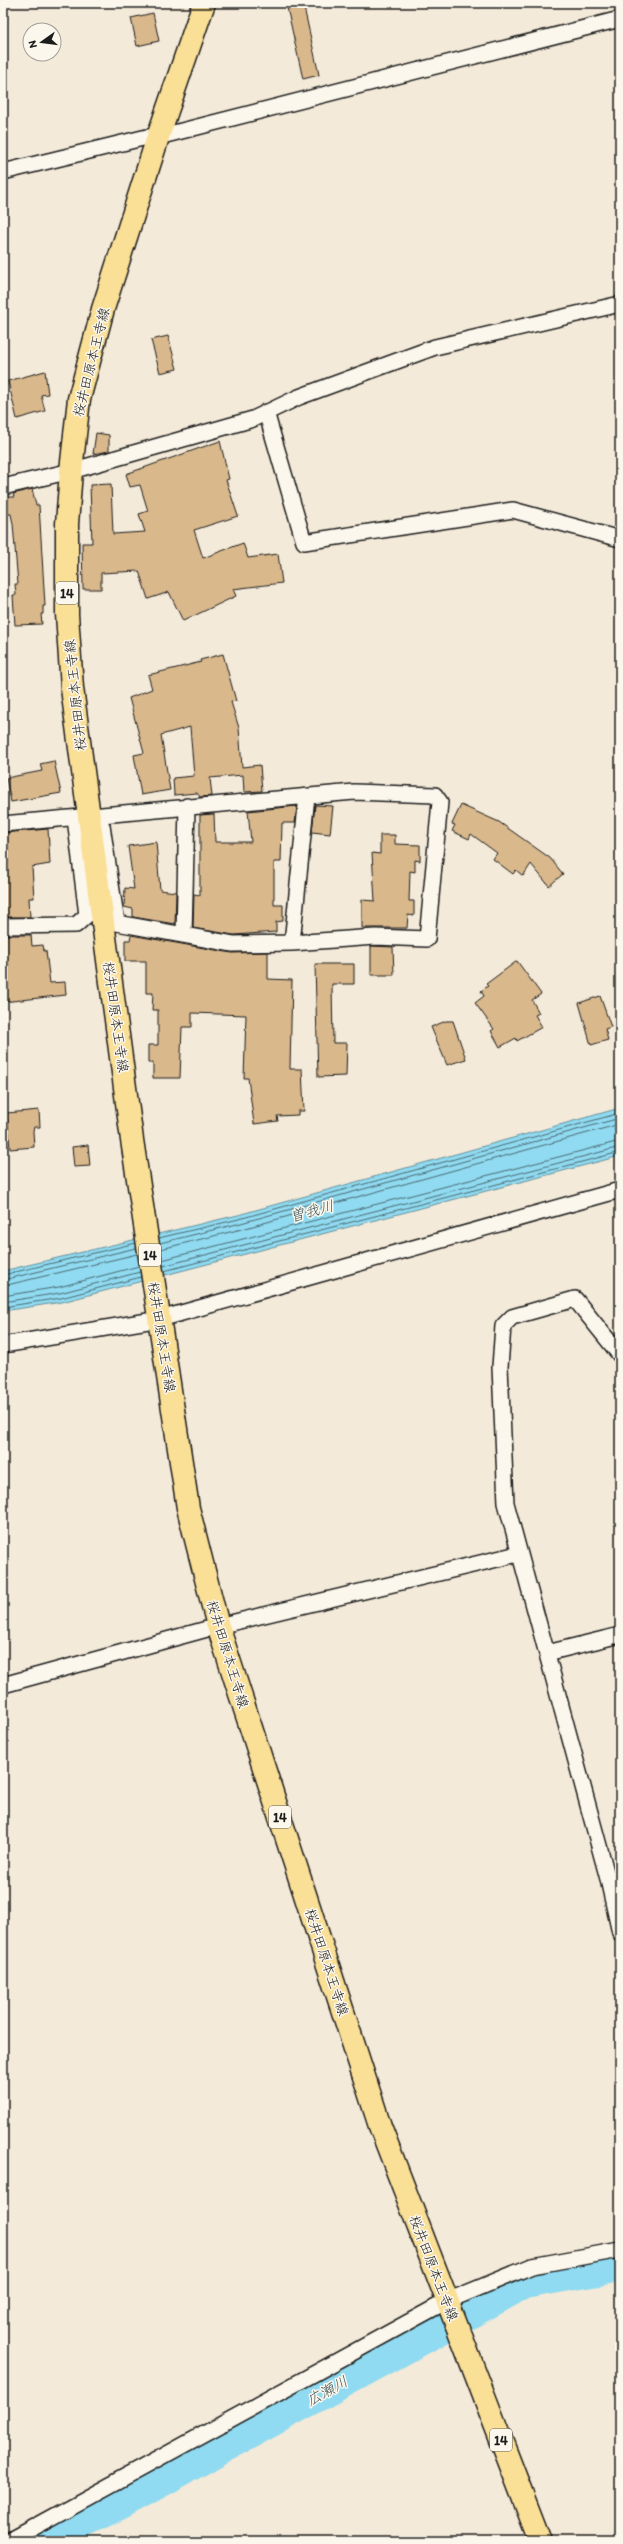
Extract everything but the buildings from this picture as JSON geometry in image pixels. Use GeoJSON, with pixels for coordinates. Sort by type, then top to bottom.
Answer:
{"type":"FeatureCollection","features":[{"type":"Feature","properties":{"kind":"main road","name":"桜井田原本王寺線"},"geometry":{"type":"LineString","coordinates":[[204,3],[158,137],[103,309],[79,399],[71,471],[67,614],[83,818],[188,1508],[218,1626],[380,2126],[540,2541]]}},
{"type":"Feature","properties":{"kind":"street"},"geometry":{"type":"LineString","coordinates":[[3,172],[147,137],[158,137],[620,19]]}},
{"type":"Feature","properties":{"kind":"street"},"geometry":{"type":"LineString","coordinates":[[3,487],[71,471],[253,419],[299,397],[435,348],[620,304]]}},
{"type":"Feature","properties":{"kind":"street"},"geometry":{"type":"LineString","coordinates":[[266,412],[304,542],[513,510],[620,539]]}},
{"type":"Feature","properties":{"kind":"street"},"geometry":{"type":"LineString","coordinates":[[3,824],[83,818],[187,806],[354,792],[435,795],[440,802],[427,939],[375,937],[292,943],[233,944],[117,923],[102,826],[83,818]]}},
{"type":"Feature","properties":{"kind":"street"},"geometry":{"type":"LineString","coordinates":[[292,943],[307,796]]}},
{"type":"Feature","properties":{"kind":"street"},"geometry":{"type":"LineString","coordinates":[[184,935],[187,806]]}},
{"type":"Feature","properties":{"kind":"street"},"geometry":{"type":"LineString","coordinates":[[3,926],[76,925],[86,915],[83,818]]}},
{"type":"Feature","properties":{"kind":"street"},"geometry":{"type":"LineString","coordinates":[[3,1345],[159,1316],[620,1190]]}},
{"type":"Feature","properties":{"kind":"street"},"geometry":{"type":"LineString","coordinates":[[620,1355],[575,1299],[512,1317],[503,1326],[500,1367],[506,1503],[518,1554],[547,1653],[608,1879],[620,1933]]}},
{"type":"Feature","properties":{"kind":"street"},"geometry":{"type":"LineString","coordinates":[[3,1685],[218,1626],[518,1554]]}},
{"type":"Feature","properties":{"kind":"street"},"geometry":{"type":"LineString","coordinates":[[547,1653],[620,1636]]}},
{"type":"Feature","properties":{"kind":"street"},"geometry":{"type":"LineString","coordinates":[[8,2541],[19,2537],[448,2305],[532,2266],[620,2250]]}},
{"type":"Feature","properties":{"kind":"water","name":"曽我川"},"geometry":{"type":"Polygon","coordinates":[[[620,1108],[620,1156],[62,1302],[3,1311],[3,1271],[238,1215],[620,1108]]]}},
{"type":"Feature","properties":{"kind":"waterway","name":"広瀬川"},"geometry":{"type":"LineString","coordinates":[[42,2541],[121,2503],[524,2283],[620,2266]]}}]}
